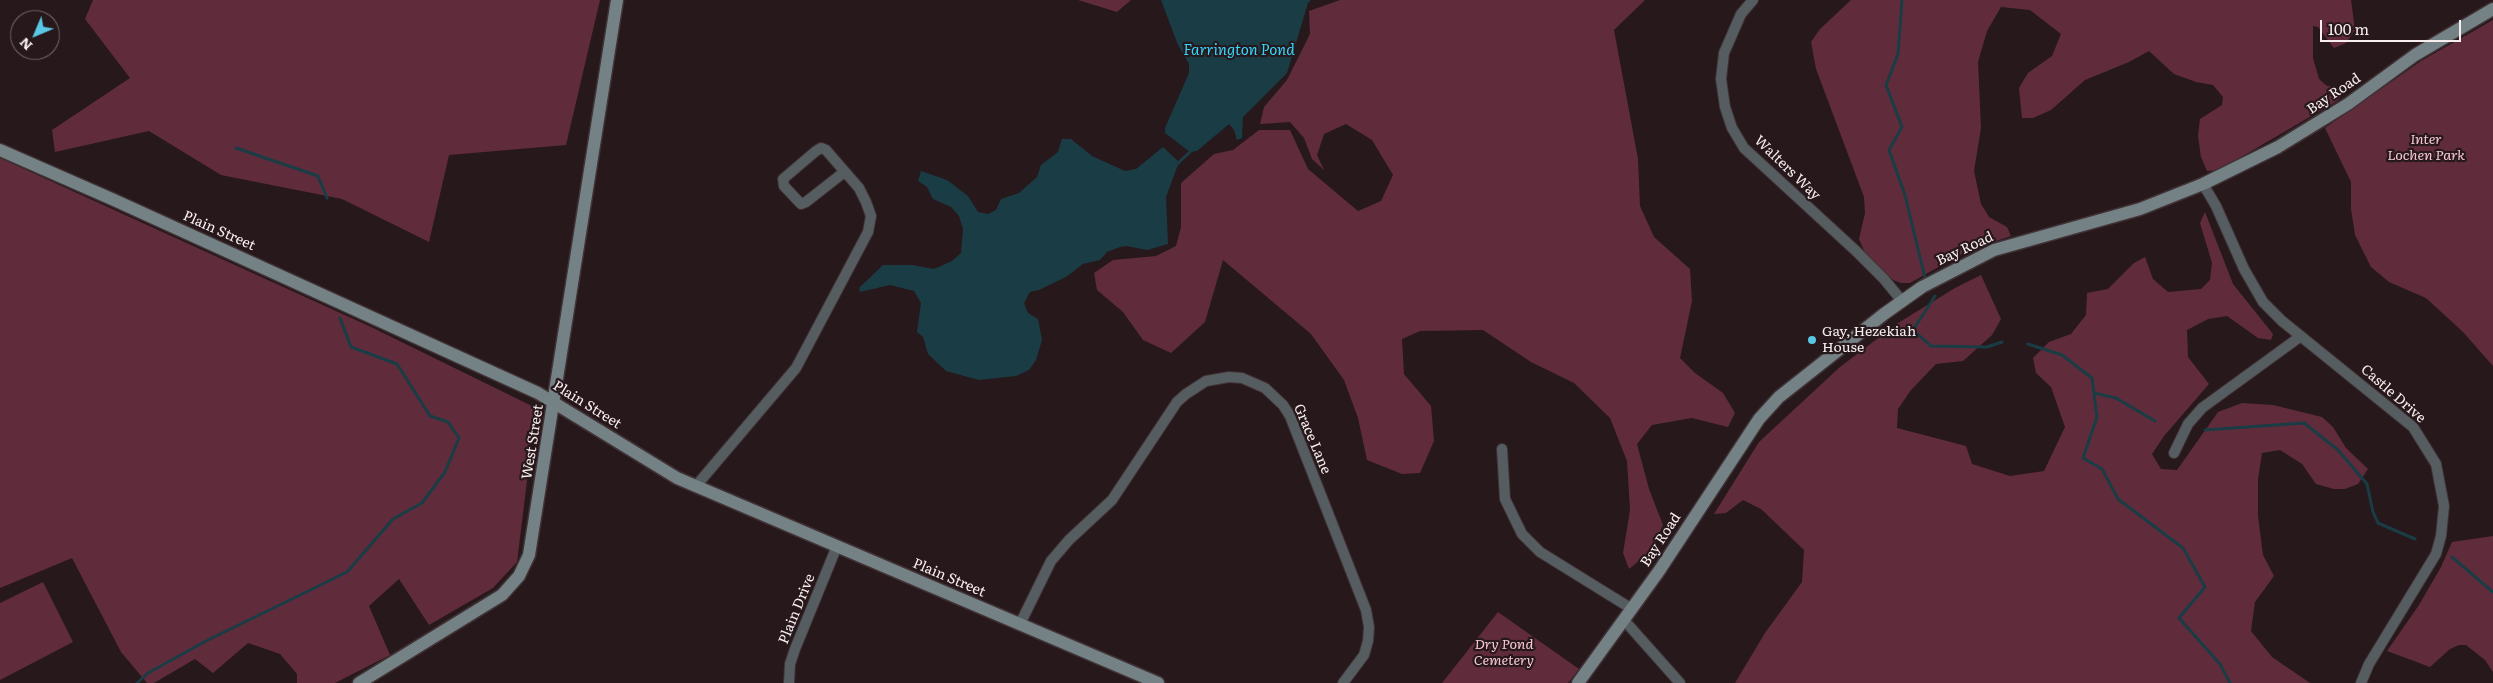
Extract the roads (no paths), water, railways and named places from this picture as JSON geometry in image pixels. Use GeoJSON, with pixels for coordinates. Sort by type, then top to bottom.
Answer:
{"type":"FeatureCollection","features":[{"type":"Feature","properties":{"kind":"street","name":"West Street"},"geometry":{"type":"LineString","coordinates":[[359,683],[502,595],[519,576],[532,544],[617,0]]}},
{"type":"Feature","properties":{"kind":"street","name":"Walters Way"},"geometry":{"type":"LineString","coordinates":[[1753,0],[1741,14],[1724,53],[1722,79],[1725,107],[1732,128],[1744,148],[1856,251],[1884,279],[1902,301]]}},
{"type":"Feature","properties":{"kind":"street","name":"Bay Road"},"geometry":{"type":"LineString","coordinates":[[1578,683],[1628,615],[1759,419],[1779,397],[1902,301],[1947,273],[1994,250],[2140,209],[2203,184],[2295,138],[2348,104],[2415,55],[2493,9]]}},
{"type":"Feature","properties":{"kind":"street"},"geometry":{"type":"LineString","coordinates":[[696,486],[796,368],[861,250],[868,232],[871,216],[859,188],[826,150],[821,148],[784,176],[782,181],[796,201],[803,203],[844,173]]}},
{"type":"Feature","properties":{"kind":"street","name":"Plain Street"},"geometry":{"type":"LineString","coordinates":[[0,150],[295,281],[555,402],[661,469],[696,486],[1158,683]]}},
{"type":"Feature","properties":{"kind":"street","name":"Castle Drive"},"geometry":{"type":"LineString","coordinates":[[2203,184],[2216,206],[2244,269],[2259,296],[2275,315],[2413,427],[2431,452],[2443,491],[2443,521],[2433,562],[2388,633],[2361,683]]}},
{"type":"Feature","properties":{"kind":"street"},"geometry":{"type":"LineString","coordinates":[[2174,453],[2188,424],[2202,408],[2301,336]]}},
{"type":"Feature","properties":{"kind":"street","name":"Grace Lane"},"geometry":{"type":"LineString","coordinates":[[1020,624],[1051,561],[1125,484],[1177,402],[1206,381],[1229,377],[1242,378],[1265,388],[1283,405],[1290,416],[1366,610],[1369,627],[1364,655],[1344,683]]}},
{"type":"Feature","properties":{"kind":"street"},"geometry":{"type":"LineString","coordinates":[[1502,450],[1506,499],[1514,523],[1522,534],[1540,552],[1628,615],[1680,683]]}},
{"type":"Feature","properties":{"kind":"street","name":"Plain Drive"},"geometry":{"type":"LineString","coordinates":[[789,683],[790,664],[795,649],[837,546]]}},
{"type":"Feature","properties":{"kind":"water","name":"Farrington Pond"},"geometry":{"type":"Polygon","coordinates":[[[1161,0],[1311,0],[1308,3],[1287,73],[1243,117],[1242,138],[1237,140],[1234,130],[1229,124],[1197,151],[1190,152],[1165,133],[1165,128],[1189,73],[1189,64],[1178,45],[1161,0]]]}},
{"type":"Feature","properties":{"kind":"water"},"geometry":{"type":"Polygon","coordinates":[[[1062,139],[1071,139],[1092,156],[1125,171],[1136,169],[1163,147],[1179,162],[1166,197],[1168,244],[1147,250],[1126,246],[1120,247],[1107,252],[1100,260],[1083,264],[1066,277],[1039,290],[1030,292],[1024,303],[1028,313],[1038,319],[1042,340],[1036,360],[1029,370],[1016,376],[979,380],[946,371],[928,354],[923,337],[917,332],[921,303],[914,291],[890,285],[860,292],[859,288],[883,265],[912,265],[934,269],[952,261],[961,253],[963,229],[959,216],[951,207],[933,199],[927,187],[918,181],[921,171],[947,180],[968,196],[978,212],[988,214],[996,210],[1001,199],[1019,193],[1037,177],[1041,165],[1058,152],[1062,139]]]}},
{"type":"Feature","properties":{"kind":"waterway"},"geometry":{"type":"LineString","coordinates":[[1902,0],[1898,54],[1886,85],[1902,127],[1889,150],[1905,195],[1925,278]]}},
{"type":"Feature","properties":{"kind":"waterway"},"geometry":{"type":"LineString","coordinates":[[236,148],[318,176],[327,198]]}},
{"type":"Feature","properties":{"kind":"waterway"},"geometry":{"type":"LineString","coordinates":[[1175,166],[1192,150]]}},
{"type":"Feature","properties":{"kind":"waterway"},"geometry":{"type":"LineString","coordinates":[[1935,296],[1913,330],[1931,346],[1987,347],[2002,342]]}},
{"type":"Feature","properties":{"kind":"waterway"},"geometry":{"type":"LineString","coordinates":[[137,683],[148,673],[206,641],[347,572],[393,519],[422,503],[445,472],[459,438],[448,422],[430,416],[397,364],[351,347],[340,318]]}},
{"type":"Feature","properties":{"kind":"waterway"},"geometry":{"type":"LineString","coordinates":[[2028,344],[2062,355],[2092,378],[2097,417],[2083,458],[2102,469],[2118,499],[2183,548],[2205,587],[2179,618],[2220,664],[2230,683]]}},
{"type":"Feature","properties":{"kind":"waterway"},"geometry":{"type":"LineString","coordinates":[[2094,393],[2116,398],[2155,421]]}},
{"type":"Feature","properties":{"kind":"waterway"},"geometry":{"type":"LineString","coordinates":[[2205,430],[2304,423],[2338,450],[2367,484],[2373,512],[2378,523],[2415,539]]}},
{"type":"Feature","properties":{"kind":"waterway"},"geometry":{"type":"LineString","coordinates":[[2452,557],[2493,592]]}},
{"type":"Feature","properties":{"kind":"place","name":"Gay, Hezekiah House"},"geometry":{"type":"Point","coordinates":[1812,340]}},
{"type":"Feature","properties":{"kind":"park label","name":"Inter Lochen Park"},"geometry":{"type":"Point","coordinates":[2426,148]}},
{"type":"Feature","properties":{"kind":"park label","name":"Dry Pond Cemetery"},"geometry":{"type":"Point","coordinates":[1504,654]}}]}
